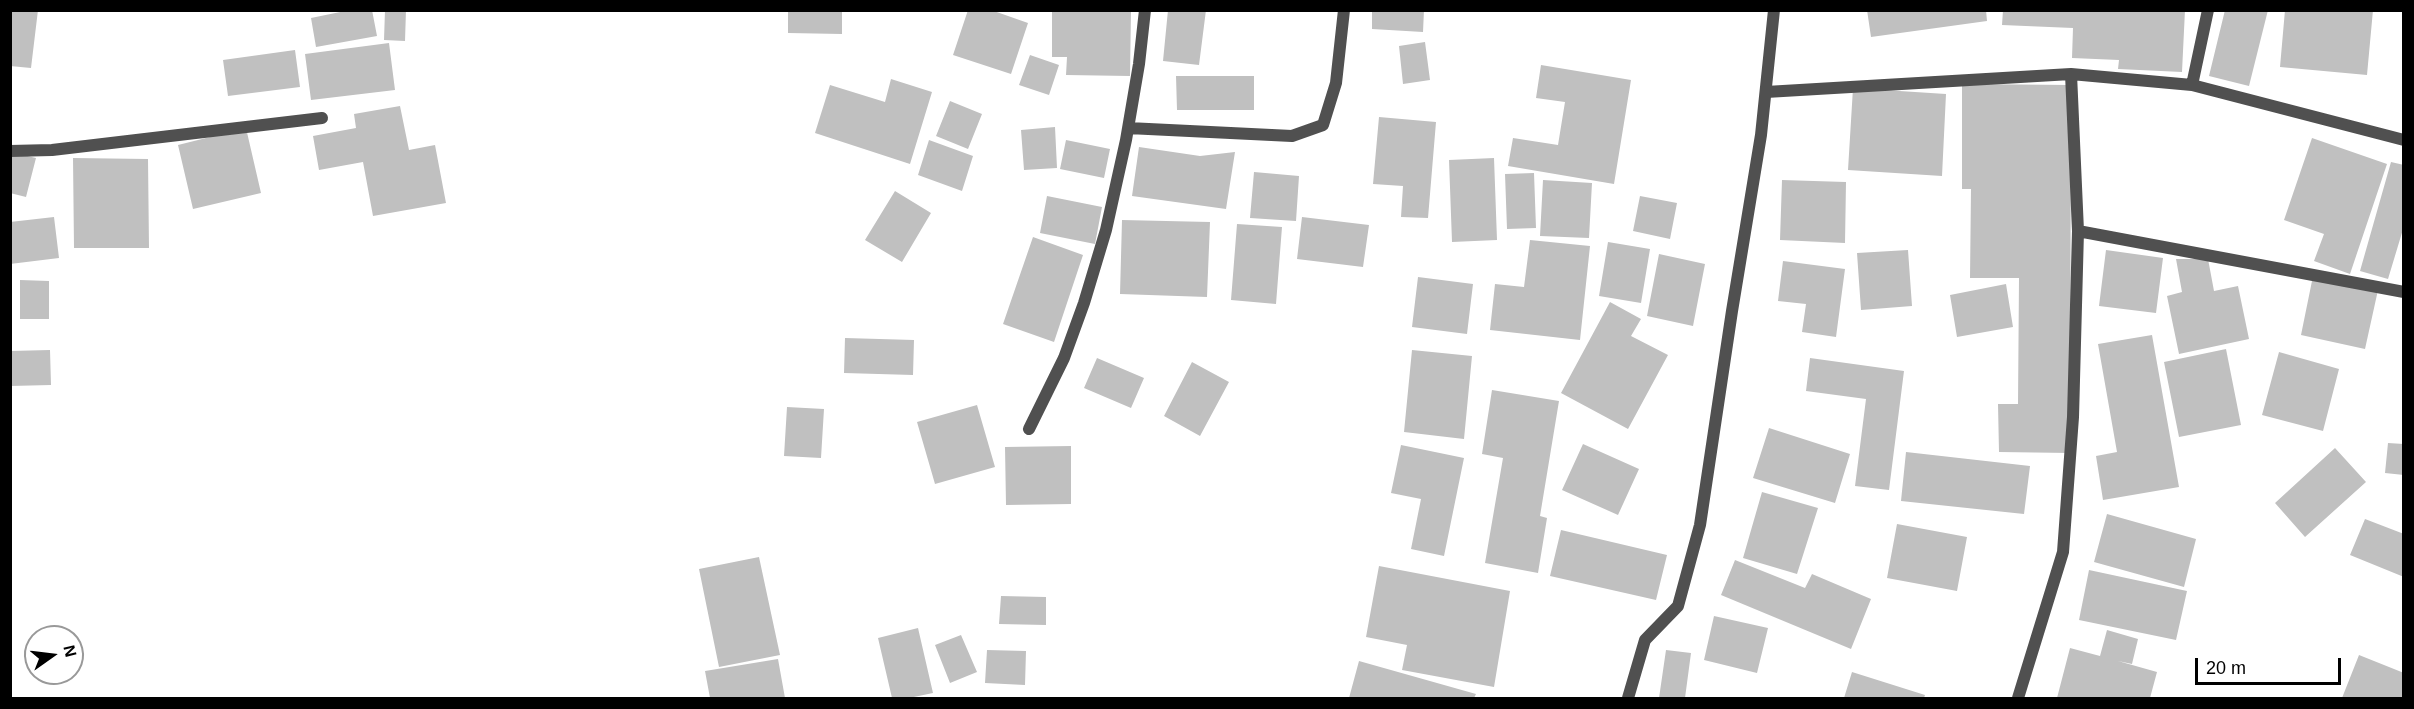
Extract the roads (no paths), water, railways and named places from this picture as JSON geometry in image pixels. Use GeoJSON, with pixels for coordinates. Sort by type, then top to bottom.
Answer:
{"type":"FeatureCollection","features":[{"type":"Feature","properties":{"kind":"street"},"geometry":{"type":"LineString","coordinates":[[1029,429],[1064,357],[1084,303],[1106,230],[1128,128],[1145,10]]}},
{"type":"Feature","properties":{"kind":"street"},"geometry":{"type":"LineString","coordinates":[[1128,128],[1292,136],[1323,125],[1336,83],[1344,10]]}},
{"type":"Feature","properties":{"kind":"street"},"geometry":{"type":"LineString","coordinates":[[1628,699],[1645,640],[1678,606],[1700,525],[1766,92],[1774,10]]}},
{"type":"Feature","properties":{"kind":"street"},"geometry":{"type":"LineString","coordinates":[[2192,85],[2208,10]]}},
{"type":"Feature","properties":{"kind":"street"},"geometry":{"type":"LineString","coordinates":[[1766,92],[2071,74],[2192,85],[2403,140]]}},
{"type":"Feature","properties":{"kind":"street"},"geometry":{"type":"LineString","coordinates":[[2018,699],[2063,552],[2073,417],[2078,231],[2071,74]]}},
{"type":"Feature","properties":{"kind":"street"},"geometry":{"type":"LineString","coordinates":[[10,151],[52,150],[322,118]]}},
{"type":"Feature","properties":{"kind":"street"},"geometry":{"type":"LineString","coordinates":[[2078,231],[2403,292]]}}]}
